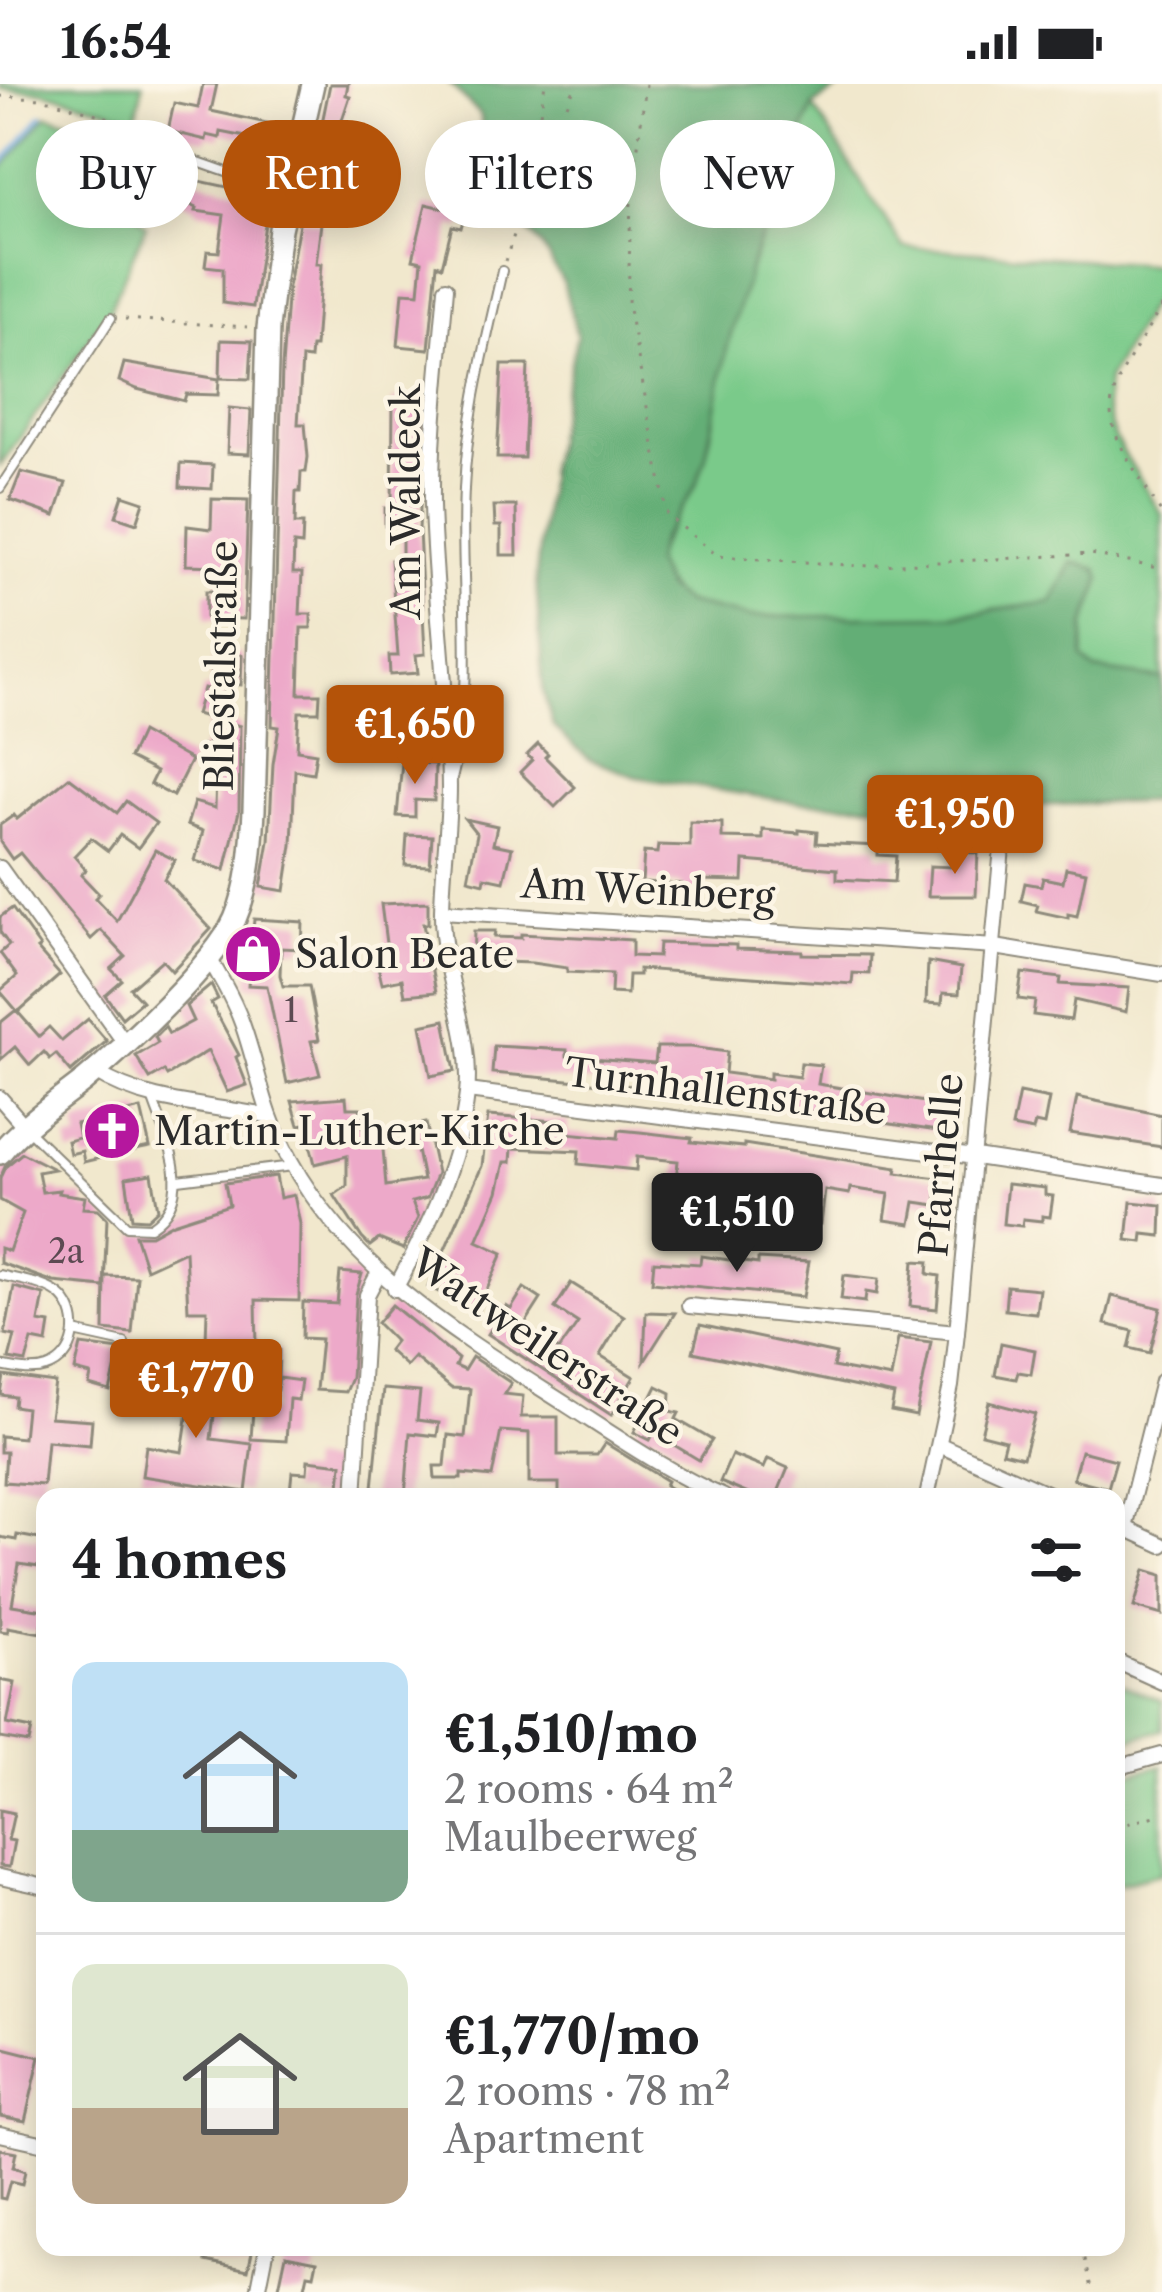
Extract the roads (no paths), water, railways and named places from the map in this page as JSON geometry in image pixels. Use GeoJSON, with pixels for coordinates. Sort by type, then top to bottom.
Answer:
{"type":"FeatureCollection","features":[{"type":"Feature","properties":{"kind":"main road","name":"Bliestalstraße"},"geometry":{"type":"LineString","coordinates":[[305,120],[313,84]]}},
{"type":"Feature","properties":{"kind":"main road","name":"Bliestalstraße"},"geometry":{"type":"LineString","coordinates":[[0,1153],[125,1043],[208,958],[233,923],[251,858],[268,328],[282,228]]}},
{"type":"Feature","properties":{"kind":"street","name":"Am Waldeck"},"geometry":{"type":"LineString","coordinates":[[395,1288],[440,1202],[468,1090],[442,911],[449,788],[432,504],[446,288]]}},
{"type":"Feature","properties":{"kind":"street","name":"Pfarrhelle"},"geometry":{"type":"LineString","coordinates":[[929,1488],[957,1332],[1003,837]]}},
{"type":"Feature","properties":{"kind":"street"},"geometry":{"type":"LineString","coordinates":[[0,868],[125,1043]]}},
{"type":"Feature","properties":{"kind":"street","name":"Am Weinberg"},"geometry":{"type":"LineString","coordinates":[[442,911],[994,947],[1162,974]]}},
{"type":"Feature","properties":{"kind":"street","name":"Wattweilerstraße"},"geometry":{"type":"LineString","coordinates":[[208,958],[245,1032],[266,1116],[331,1222],[378,1274],[452,1331],[708,1488]]}},
{"type":"Feature","properties":{"kind":"street"},"geometry":{"type":"LineString","coordinates":[[95,1072],[152,1096],[266,1116]]}},
{"type":"Feature","properties":{"kind":"street","name":"Turnhallenstraße"},"geometry":{"type":"LineString","coordinates":[[468,1090],[1162,1185]]}},
{"type":"Feature","properties":{"kind":"street"},"geometry":{"type":"LineString","coordinates":[[0,1098],[26,1128]]}},
{"type":"Feature","properties":{"kind":"street"},"geometry":{"type":"LineString","coordinates":[[356,1488],[367,1295],[378,1274]]}},
{"type":"Feature","properties":{"kind":"street"},"geometry":{"type":"LineString","coordinates":[[689,1306],[957,1332]]}},
{"type":"Feature","properties":{"kind":"street"},"geometry":{"type":"LineString","coordinates":[[1125,1509],[1162,1381]]}},
{"type":"Feature","properties":{"kind":"street"},"geometry":{"type":"LineString","coordinates":[[940,1445],[1035,1488]]}},
{"type":"Feature","properties":{"kind":"street"},"geometry":{"type":"LineString","coordinates":[[1125,1528],[1162,1545]]}},
{"type":"Feature","properties":{"kind":"street"},"geometry":{"type":"LineString","coordinates":[[1125,1665],[1162,1682]]}},
{"type":"Feature","properties":{"kind":"street"},"geometry":{"type":"LineString","coordinates":[[1125,1765],[1162,1755]]}},
{"type":"Feature","properties":{"kind":"street"},"geometry":{"type":"LineString","coordinates":[[0,1877],[36,1885]]}},
{"type":"Feature","properties":{"kind":"street"},"geometry":{"type":"LineString","coordinates":[[0,2134],[36,2142]]}},
{"type":"Feature","properties":{"kind":"street"},"geometry":{"type":"LineString","coordinates":[[258,2292],[265,2256]]}},
{"type":"Feature","properties":{"kind":"lane"},"geometry":{"type":"LineString","coordinates":[[449,788],[465,692],[464,491],[469,431],[502,272]]}},
{"type":"Feature","properties":{"kind":"lane"},"geometry":{"type":"LineString","coordinates":[[0,488],[111,318]]}},
{"type":"Feature","properties":{"kind":"lane"},"geometry":{"type":"LineString","coordinates":[[26,1128],[127,1226],[150,1227],[170,1209],[178,1180],[152,1096]]}},
{"type":"Feature","properties":{"kind":"lane"},"geometry":{"type":"LineString","coordinates":[[178,1180],[293,1166]]}},
{"type":"Feature","properties":{"kind":"lane"},"geometry":{"type":"LineString","coordinates":[[0,1275],[54,1291],[66,1300],[74,1332],[68,1353],[57,1364],[42,1370],[0,1366]]}},
{"type":"Feature","properties":{"kind":"lane"},"geometry":{"type":"LineString","coordinates":[[74,1332],[124,1343]]}},
{"type":"Feature","properties":{"kind":"waterway"},"geometry":{"type":"LineString","coordinates":[[0,166],[42,115]]}},
{"type":"Feature","properties":{"kind":"place","name":"Salon Beate"},"geometry":{"type":"Point","coordinates":[253,954]}},
{"type":"Feature","properties":{"kind":"place","name":"Martin-Luther-Kirche"},"geometry":{"type":"Point","coordinates":[112,1131]}}]}
